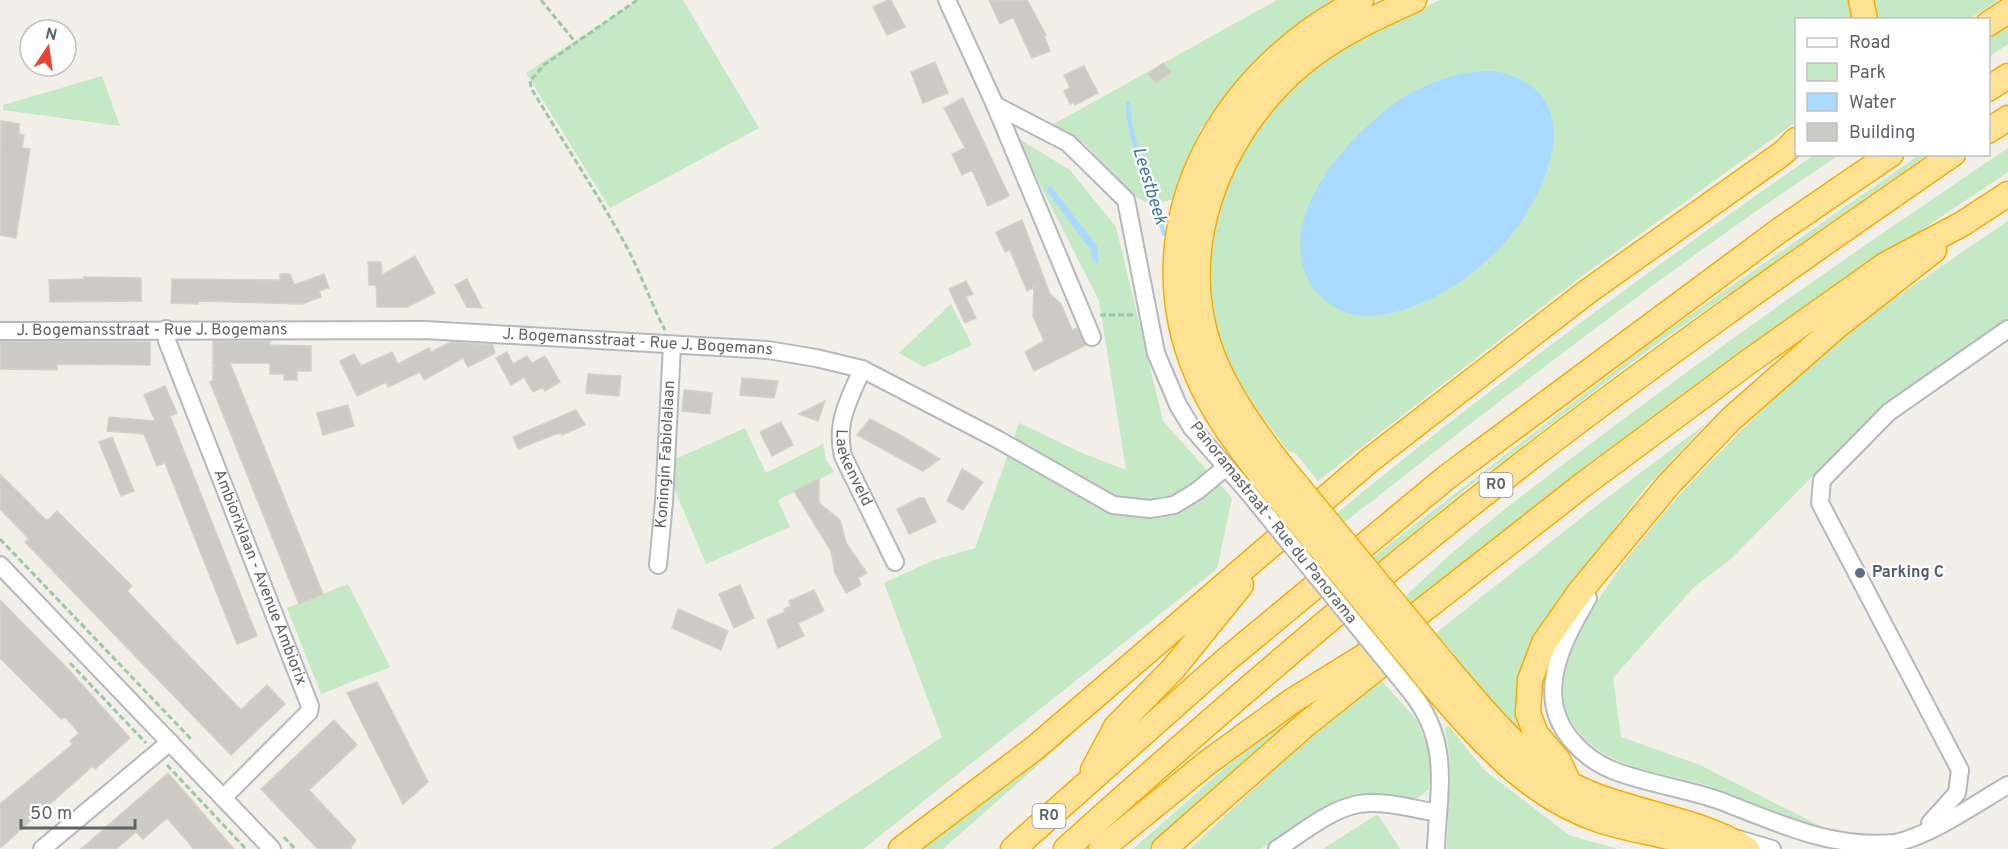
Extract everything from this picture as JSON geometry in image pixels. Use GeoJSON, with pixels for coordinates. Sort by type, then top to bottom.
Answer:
{"type":"FeatureCollection","features":[{"type":"Feature","properties":{"kind":"highway"},"geometry":{"type":"LineString","coordinates":[[1361,0],[1345,8],[1283,51],[1231,106],[1201,159],[1181,219],[1175,262],[1181,326],[1191,361],[1215,409],[1264,479],[1428,678],[1498,756],[1537,789],[1581,813],[1668,843],[1678,839],[1714,841]]}},
{"type":"Feature","properties":{"kind":"highway"},"geometry":{"type":"LineString","coordinates":[[1264,479],[1231,393],[1214,359],[1208,339],[1197,273],[1205,212],[1218,175],[1233,146],[1251,117],[1274,91],[1300,65],[1328,45],[1358,27],[1413,0]]}},
{"type":"Feature","properties":{"kind":"highway"},"geometry":{"type":"LineString","coordinates":[[1861,0],[1865,18]]}},
{"type":"Feature","properties":{"kind":"highway"},"geometry":{"type":"LineString","coordinates":[[1990,23],[2008,11]]}},
{"type":"Feature","properties":{"kind":"highway"},"geometry":{"type":"LineString","coordinates":[[1990,88],[2008,76]]}},
{"type":"Feature","properties":{"kind":"highway"},"geometry":{"type":"LineString","coordinates":[[1990,130],[2008,118]]}},
{"type":"Feature","properties":{"kind":"highway"},"geometry":{"type":"LineString","coordinates":[[901,849],[1036,747],[1370,460],[1587,292],[1792,147]]}},
{"type":"Feature","properties":{"kind":"highway","name":"R0"},"geometry":{"type":"LineString","coordinates":[[1013,849],[1226,660],[1447,477],[1780,230],[1887,156]]}},
{"type":"Feature","properties":{"kind":"highway","name":"R0"},"geometry":{"type":"LineString","coordinates":[[1066,849],[1179,747],[1318,628],[1503,479],[1701,331],[1950,156]]}},
{"type":"Feature","properties":{"kind":"highway"},"geometry":{"type":"LineString","coordinates":[[1101,849],[1255,727],[1363,657],[1584,484],[1766,350],[1885,265],[1962,224],[2008,194]]}},
{"type":"Feature","properties":{"kind":"highway"},"geometry":{"type":"LineString","coordinates":[[1569,783],[1558,760],[1542,744],[1532,724],[1527,702],[1530,680],[1544,643],[1579,593],[1669,484],[1730,420],[1837,326],[1920,263],[1962,224]]}},
{"type":"Feature","properties":{"kind":"highway"},"geometry":{"type":"LineString","coordinates":[[1086,782],[1116,727],[1173,669],[1268,549]]}},
{"type":"Feature","properties":{"kind":"highway"},"geometry":{"type":"LineString","coordinates":[[1164,849],[1305,725],[1384,662],[1418,615]]}},
{"type":"Feature","properties":{"kind":"highway"},"geometry":{"type":"LineString","coordinates":[[1428,678],[1512,739],[1533,759],[1569,783],[1714,841],[1748,849]]}},
{"type":"Feature","properties":{"kind":"street"},"geometry":{"type":"LineString","coordinates":[[946,0],[995,105],[1092,337]]}},
{"type":"Feature","properties":{"kind":"street","name":"Panoramastraat - Rue du Panorama"},"geometry":{"type":"LineString","coordinates":[[995,105],[1068,143],[1126,200],[1156,353],[1178,405],[1192,428],[1226,467],[1264,479]]}},
{"type":"Feature","properties":{"kind":"street","name":"Ambiorixlaan - Avenue Ambiorix"},"geometry":{"type":"LineString","coordinates":[[166,329],[167,341],[310,706],[309,712],[223,798]]}},
{"type":"Feature","properties":{"kind":"street"},"geometry":{"type":"LineString","coordinates":[[1920,834],[1957,793],[1960,770],[1820,503],[1822,480],[1889,412],[2008,329]]}},
{"type":"Feature","properties":{"kind":"street","name":"J. Bogemansstraat - Rue J. Bogemans"},"geometry":{"type":"LineString","coordinates":[[0,331],[426,330],[768,350],[862,369],[997,439],[1113,505],[1150,509],[1174,505],[1197,491],[1226,467]]}},
{"type":"Feature","properties":{"kind":"street","name":"Koningin Fabiolalaan"},"geometry":{"type":"LineString","coordinates":[[658,565],[664,502],[672,345]]}},
{"type":"Feature","properties":{"kind":"street","name":"Laekenveld"},"geometry":{"type":"LineString","coordinates":[[862,369],[839,429],[841,446],[843,456],[895,562]]}},
{"type":"Feature","properties":{"kind":"street"},"geometry":{"type":"LineString","coordinates":[[1619,545],[1572,625],[1556,664],[1553,679],[1554,707],[1565,734],[1583,753],[1610,769],[1718,800],[1809,839],[1854,847],[1894,844],[1920,834],[2008,785]]}},
{"type":"Feature","properties":{"kind":"street"},"geometry":{"type":"LineString","coordinates":[[0,565],[272,849]]}},
{"type":"Feature","properties":{"kind":"street"},"geometry":{"type":"LineString","coordinates":[[1428,678],[1426,714],[1438,747],[1442,776],[1436,849]]}},
{"type":"Feature","properties":{"kind":"street"},"geometry":{"type":"LineString","coordinates":[[42,849],[170,742]]}},
{"type":"Feature","properties":{"kind":"street"},"geometry":{"type":"LineString","coordinates":[[1277,849],[1329,816],[1352,806],[1379,804],[1438,813]]}},
{"type":"Feature","properties":{"kind":"street"},"geometry":{"type":"LineString","coordinates":[[1714,841],[1772,849]]}},
{"type":"Feature","properties":{"kind":"path"},"geometry":{"type":"LineString","coordinates":[[541,0],[576,43]]}},
{"type":"Feature","properties":{"kind":"path"},"geometry":{"type":"LineString","coordinates":[[637,0],[533,75],[531,88],[624,243],[645,286],[651,305],[672,345]]}},
{"type":"Feature","properties":{"kind":"path"},"geometry":{"type":"LineString","coordinates":[[1104,314],[1140,316]]}},
{"type":"Feature","properties":{"kind":"path"},"geometry":{"type":"LineString","coordinates":[[0,539],[195,743]]}},
{"type":"Feature","properties":{"kind":"path"},"geometry":{"type":"LineString","coordinates":[[65,658],[246,849]]}},
{"type":"Feature","properties":{"kind":"path"},"geometry":{"type":"LineString","coordinates":[[280,833],[295,849]]}},
{"type":"Feature","properties":{"kind":"green space"},"geometry":{"type":"Polygon","coordinates":[[[638,0],[683,0],[759,128],[610,208],[526,73],[638,0]]]}},
{"type":"Feature","properties":{"kind":"green space"},"geometry":{"type":"Polygon","coordinates":[[[1277,0],[1343,0],[1227,95],[1200,130],[1174,199],[1151,205],[1131,194],[1085,144],[1052,125],[1277,0]]]}},
{"type":"Feature","properties":{"kind":"green space"},"geometry":{"type":"Polygon","coordinates":[[[1440,0],[1851,0],[1854,18],[1795,18],[1795,123],[1586,273],[1318,481],[1295,453],[1288,451],[1258,411],[1232,369],[1218,339],[1212,317],[1210,295],[1210,261],[1214,227],[1223,195],[1236,164],[1253,135],[1274,107],[1323,61],[1380,28],[1440,0]]]}},
{"type":"Feature","properties":{"kind":"green space"},"geometry":{"type":"Polygon","coordinates":[[[1874,0],[1998,0],[1971,18],[1875,18],[1874,0]]]}},
{"type":"Feature","properties":{"kind":"green space"},"geometry":{"type":"Polygon","coordinates":[[[2008,25],[2008,44],[1990,56],[1990,37],[2008,25]]]}},
{"type":"Feature","properties":{"kind":"green space"},"geometry":{"type":"Polygon","coordinates":[[[102,76],[120,126],[3,110],[3,105],[102,76]]]}},
{"type":"Feature","properties":{"kind":"green space"},"geometry":{"type":"Polygon","coordinates":[[[1016,137],[1070,170],[1116,227],[1163,421],[1232,498],[1217,569],[863,849],[772,849],[942,737],[884,583],[934,560],[975,548],[1019,423],[1080,452],[1126,470],[1099,301],[1016,137]]]}},
{"type":"Feature","properties":{"kind":"green space"},"geometry":{"type":"Polygon","coordinates":[[[2008,148],[2008,172],[1860,271],[1413,605],[1406,596],[1510,505],[1668,386],[1910,214],[2008,148]]]}},
{"type":"Feature","properties":{"kind":"green space"},"geometry":{"type":"Polygon","coordinates":[[[1812,156],[1838,156],[1712,242],[1650,288],[1527,380],[1345,522],[1337,513],[1572,329],[1812,156]]]}},
{"type":"Feature","properties":{"kind":"green space"},"geometry":{"type":"Polygon","coordinates":[[[1918,156],[1926,156],[1651,348],[1472,484],[1378,562],[1373,557],[1654,340],[1918,156]]]}},
{"type":"Feature","properties":{"kind":"green space"},"geometry":{"type":"Polygon","coordinates":[[[2008,221],[2008,318],[1884,404],[1731,559],[1694,587],[1613,678],[1621,737],[1700,765],[1828,830],[1827,833],[1718,789],[1631,766],[1612,758],[1592,745],[1571,721],[1565,679],[1583,627],[1621,568],[1670,506],[1780,393],[1867,316],[2008,221]]]}},
{"type":"Feature","properties":{"kind":"green space"},"geometry":{"type":"Polygon","coordinates":[[[951,304],[972,345],[924,367],[899,353],[951,304]]]}},
{"type":"Feature","properties":{"kind":"green space"},"geometry":{"type":"Polygon","coordinates":[[[1708,422],[1642,492],[1544,629],[1536,746],[1515,728],[1453,657],[1455,655],[1436,633],[1595,507],[1708,422]]]}},
{"type":"Feature","properties":{"kind":"green space"},"geometry":{"type":"Polygon","coordinates":[[[745,428],[766,473],[823,444],[826,460],[834,472],[778,500],[790,527],[706,564],[669,476],[669,462],[745,428]]]}},
{"type":"Feature","properties":{"kind":"green space"},"geometry":{"type":"Polygon","coordinates":[[[348,584],[390,667],[321,694],[287,608],[348,584]]]}},
{"type":"Feature","properties":{"kind":"green space"},"geometry":{"type":"Polygon","coordinates":[[[1380,679],[1416,719],[1428,747],[1433,772],[1428,790],[1418,798],[1320,814],[1260,849],[1190,849],[1275,769],[1380,679]]]}},
{"type":"Feature","properties":{"kind":"green space"},"geometry":{"type":"Polygon","coordinates":[[[1304,706],[1310,714],[1154,849],[1133,849],[1226,767],[1304,706]]]}},
{"type":"Feature","properties":{"kind":"green space"},"geometry":{"type":"Polygon","coordinates":[[[1449,726],[1484,770],[1569,835],[1618,849],[1447,849],[1450,761],[1445,728],[1449,726]]]}},
{"type":"Feature","properties":{"kind":"green space"},"geometry":{"type":"Polygon","coordinates":[[[1067,731],[1072,735],[943,849],[916,849],[1067,731]]]}},
{"type":"Feature","properties":{"kind":"green space"},"geometry":{"type":"Polygon","coordinates":[[[1376,815],[1379,816],[1400,849],[1323,849],[1376,815]]]}},
{"type":"Feature","properties":{"kind":"water"},"geometry":{"type":"Polygon","coordinates":[[[1494,71],[1525,82],[1544,100],[1553,122],[1553,148],[1546,175],[1534,201],[1518,226],[1501,247],[1474,272],[1424,302],[1389,314],[1371,316],[1352,314],[1330,304],[1314,289],[1306,275],[1300,250],[1303,224],[1312,199],[1326,174],[1363,130],[1404,97],[1448,78],[1471,72],[1494,71]]]}},
{"type":"Feature","properties":{"kind":"water"},"geometry":{"type":"Polygon","coordinates":[[[1051,186],[1097,246],[1099,264],[1092,259],[1091,250],[1049,194],[1046,188],[1051,186]]]}},
{"type":"Feature","properties":{"kind":"building"},"geometry":{"type":"Polygon","coordinates":[[[891,0],[905,27],[887,35],[873,7],[891,0]]]}},
{"type":"Feature","properties":{"kind":"building"},"geometry":{"type":"Polygon","coordinates":[[[989,0],[1027,0],[1046,35],[1044,36],[1050,51],[1032,58],[1013,17],[1000,24],[989,0]]]}},
{"type":"Feature","properties":{"kind":"building"},"geometry":{"type":"Polygon","coordinates":[[[935,62],[948,93],[923,103],[911,72],[935,62]]]}},
{"type":"Feature","properties":{"kind":"building"},"geometry":{"type":"Polygon","coordinates":[[[1163,63],[1171,72],[1156,83],[1148,74],[1163,63]]]}},
{"type":"Feature","properties":{"kind":"building"},"geometry":{"type":"Polygon","coordinates":[[[1084,66],[1098,93],[1075,105],[1074,102],[1070,104],[1064,91],[1070,88],[1064,75],[1084,66]]]}},
{"type":"Feature","properties":{"kind":"building"},"geometry":{"type":"Polygon","coordinates":[[[963,98],[1009,196],[988,206],[972,170],[962,175],[952,154],[965,148],[944,108],[963,98]]]}},
{"type":"Feature","properties":{"kind":"building"},"geometry":{"type":"Polygon","coordinates":[[[1,121],[19,124],[19,134],[24,135],[22,148],[30,149],[16,238],[0,235],[1,121]]]}},
{"type":"Feature","properties":{"kind":"building"},"geometry":{"type":"Polygon","coordinates":[[[1022,220],[1050,294],[1061,304],[1072,330],[1077,328],[1086,345],[1034,371],[1025,352],[1044,341],[1033,316],[1034,287],[1027,291],[1010,250],[1005,252],[996,232],[1022,220]]]}},
{"type":"Feature","properties":{"kind":"building"},"geometry":{"type":"Polygon","coordinates":[[[415,256],[435,293],[407,307],[377,307],[376,285],[369,285],[368,262],[381,262],[382,275],[415,256]]]}},
{"type":"Feature","properties":{"kind":"building"},"geometry":{"type":"Polygon","coordinates":[[[280,274],[290,274],[294,285],[324,274],[329,288],[319,291],[321,297],[302,304],[199,301],[198,304],[171,303],[172,279],[280,280],[280,274]]]}},
{"type":"Feature","properties":{"kind":"building"},"geometry":{"type":"Polygon","coordinates":[[[84,277],[141,278],[141,301],[50,302],[49,280],[84,279],[84,277]]]}},
{"type":"Feature","properties":{"kind":"building"},"geometry":{"type":"Polygon","coordinates":[[[467,279],[482,308],[467,307],[455,285],[467,279]]]}},
{"type":"Feature","properties":{"kind":"building"},"geometry":{"type":"Polygon","coordinates":[[[966,281],[973,294],[966,297],[976,318],[965,323],[949,289],[966,281]]]}},
{"type":"Feature","properties":{"kind":"building"},"geometry":{"type":"Polygon","coordinates":[[[0,341],[150,342],[150,365],[57,364],[57,370],[0,369],[0,341]]]}},
{"type":"Feature","properties":{"kind":"building"},"geometry":{"type":"Polygon","coordinates":[[[213,341],[270,341],[270,345],[311,346],[311,371],[297,371],[297,380],[284,380],[284,374],[270,374],[270,363],[230,363],[323,594],[299,604],[210,382],[213,380],[213,367],[217,365],[213,365],[213,341]]]}},
{"type":"Feature","properties":{"kind":"building"},"geometry":{"type":"Polygon","coordinates":[[[451,342],[493,345],[495,353],[468,367],[463,358],[424,380],[420,372],[388,387],[386,382],[357,396],[340,361],[354,354],[361,366],[392,352],[398,364],[429,348],[431,352],[451,342]]]}},
{"type":"Feature","properties":{"kind":"building"},"geometry":{"type":"Polygon","coordinates":[[[507,352],[513,364],[527,356],[532,363],[545,356],[560,382],[545,391],[543,387],[533,392],[524,377],[511,385],[496,358],[507,352]]]}},
{"type":"Feature","properties":{"kind":"building"},"geometry":{"type":"Polygon","coordinates":[[[588,374],[621,376],[619,396],[586,393],[588,374]]]}},
{"type":"Feature","properties":{"kind":"building"},"geometry":{"type":"Polygon","coordinates":[[[742,378],[778,381],[774,398],[740,395],[742,378]]]}},
{"type":"Feature","properties":{"kind":"building"},"geometry":{"type":"Polygon","coordinates":[[[165,386],[177,413],[170,416],[257,636],[237,644],[165,463],[157,466],[144,434],[107,431],[109,417],[155,421],[144,395],[165,386]]]}},
{"type":"Feature","properties":{"kind":"building"},"geometry":{"type":"Polygon","coordinates":[[[684,390],[712,393],[710,414],[682,411],[684,390]]]}},
{"type":"Feature","properties":{"kind":"building"},"geometry":{"type":"Polygon","coordinates":[[[825,401],[818,421],[799,414],[825,401]]]}},
{"type":"Feature","properties":{"kind":"building"},"geometry":{"type":"Polygon","coordinates":[[[348,405],[354,426],[323,435],[317,413],[348,405]]]}},
{"type":"Feature","properties":{"kind":"building"},"geometry":{"type":"Polygon","coordinates":[[[576,410],[585,425],[518,449],[513,437],[576,410]]]}},
{"type":"Feature","properties":{"kind":"building"},"geometry":{"type":"Polygon","coordinates":[[[870,419],[940,459],[923,471],[857,435],[870,419]]]}},
{"type":"Feature","properties":{"kind":"building"},"geometry":{"type":"Polygon","coordinates":[[[781,422],[793,445],[772,456],[760,432],[781,422]]]}},
{"type":"Feature","properties":{"kind":"building"},"geometry":{"type":"Polygon","coordinates":[[[112,437],[134,491],[121,496],[99,442],[112,437]]]}},
{"type":"Feature","properties":{"kind":"building"},"geometry":{"type":"Polygon","coordinates":[[[962,469],[983,482],[963,510],[947,501],[962,469]]]}},
{"type":"Feature","properties":{"kind":"building"},"geometry":{"type":"Polygon","coordinates":[[[0,474],[47,521],[57,511],[132,586],[127,591],[241,710],[267,685],[285,704],[231,755],[25,542],[29,539],[0,509],[0,474]]]}},
{"type":"Feature","properties":{"kind":"building"},"geometry":{"type":"Polygon","coordinates":[[[819,479],[819,503],[840,520],[846,543],[867,573],[858,578],[861,585],[846,593],[835,573],[831,551],[794,491],[819,479]]]}},
{"type":"Feature","properties":{"kind":"building"},"geometry":{"type":"Polygon","coordinates":[[[919,498],[924,498],[936,522],[909,534],[897,509],[919,498]]]}},
{"type":"Feature","properties":{"kind":"building"},"geometry":{"type":"Polygon","coordinates":[[[740,585],[754,618],[734,628],[719,594],[740,585]]]}},
{"type":"Feature","properties":{"kind":"building"},"geometry":{"type":"Polygon","coordinates":[[[814,590],[824,611],[798,623],[804,636],[778,648],[767,620],[785,612],[784,609],[791,606],[789,601],[814,590]]]}},
{"type":"Feature","properties":{"kind":"building"},"geometry":{"type":"Polygon","coordinates":[[[0,600],[68,669],[130,738],[95,769],[93,766],[0,848],[0,804],[73,744],[70,741],[79,733],[65,717],[61,719],[0,658],[0,600]]]}},
{"type":"Feature","properties":{"kind":"building"},"geometry":{"type":"Polygon","coordinates":[[[678,609],[728,631],[721,650],[672,628],[678,609]]]}},
{"type":"Feature","properties":{"kind":"building"},"geometry":{"type":"Polygon","coordinates":[[[377,682],[428,782],[403,804],[347,693],[377,682]]]}},
{"type":"Feature","properties":{"kind":"building"},"geometry":{"type":"Polygon","coordinates":[[[334,720],[357,745],[309,790],[356,840],[350,849],[318,849],[261,789],[334,720]]]}},
{"type":"Feature","properties":{"kind":"building"},"geometry":{"type":"Polygon","coordinates":[[[168,773],[234,849],[194,849],[167,818],[143,839],[136,832],[116,849],[81,849],[168,773]]]}},
{"type":"Feature","properties":{"kind":"waterway","name":"Leestbeek"},"geometry":{"type":"LineString","coordinates":[[1128,104],[1130,124],[1139,160],[1147,171],[1164,234]]}},
{"type":"Feature","properties":{"kind":"place","name":"Parking C"},"geometry":{"type":"Point","coordinates":[1860,573]}}]}
